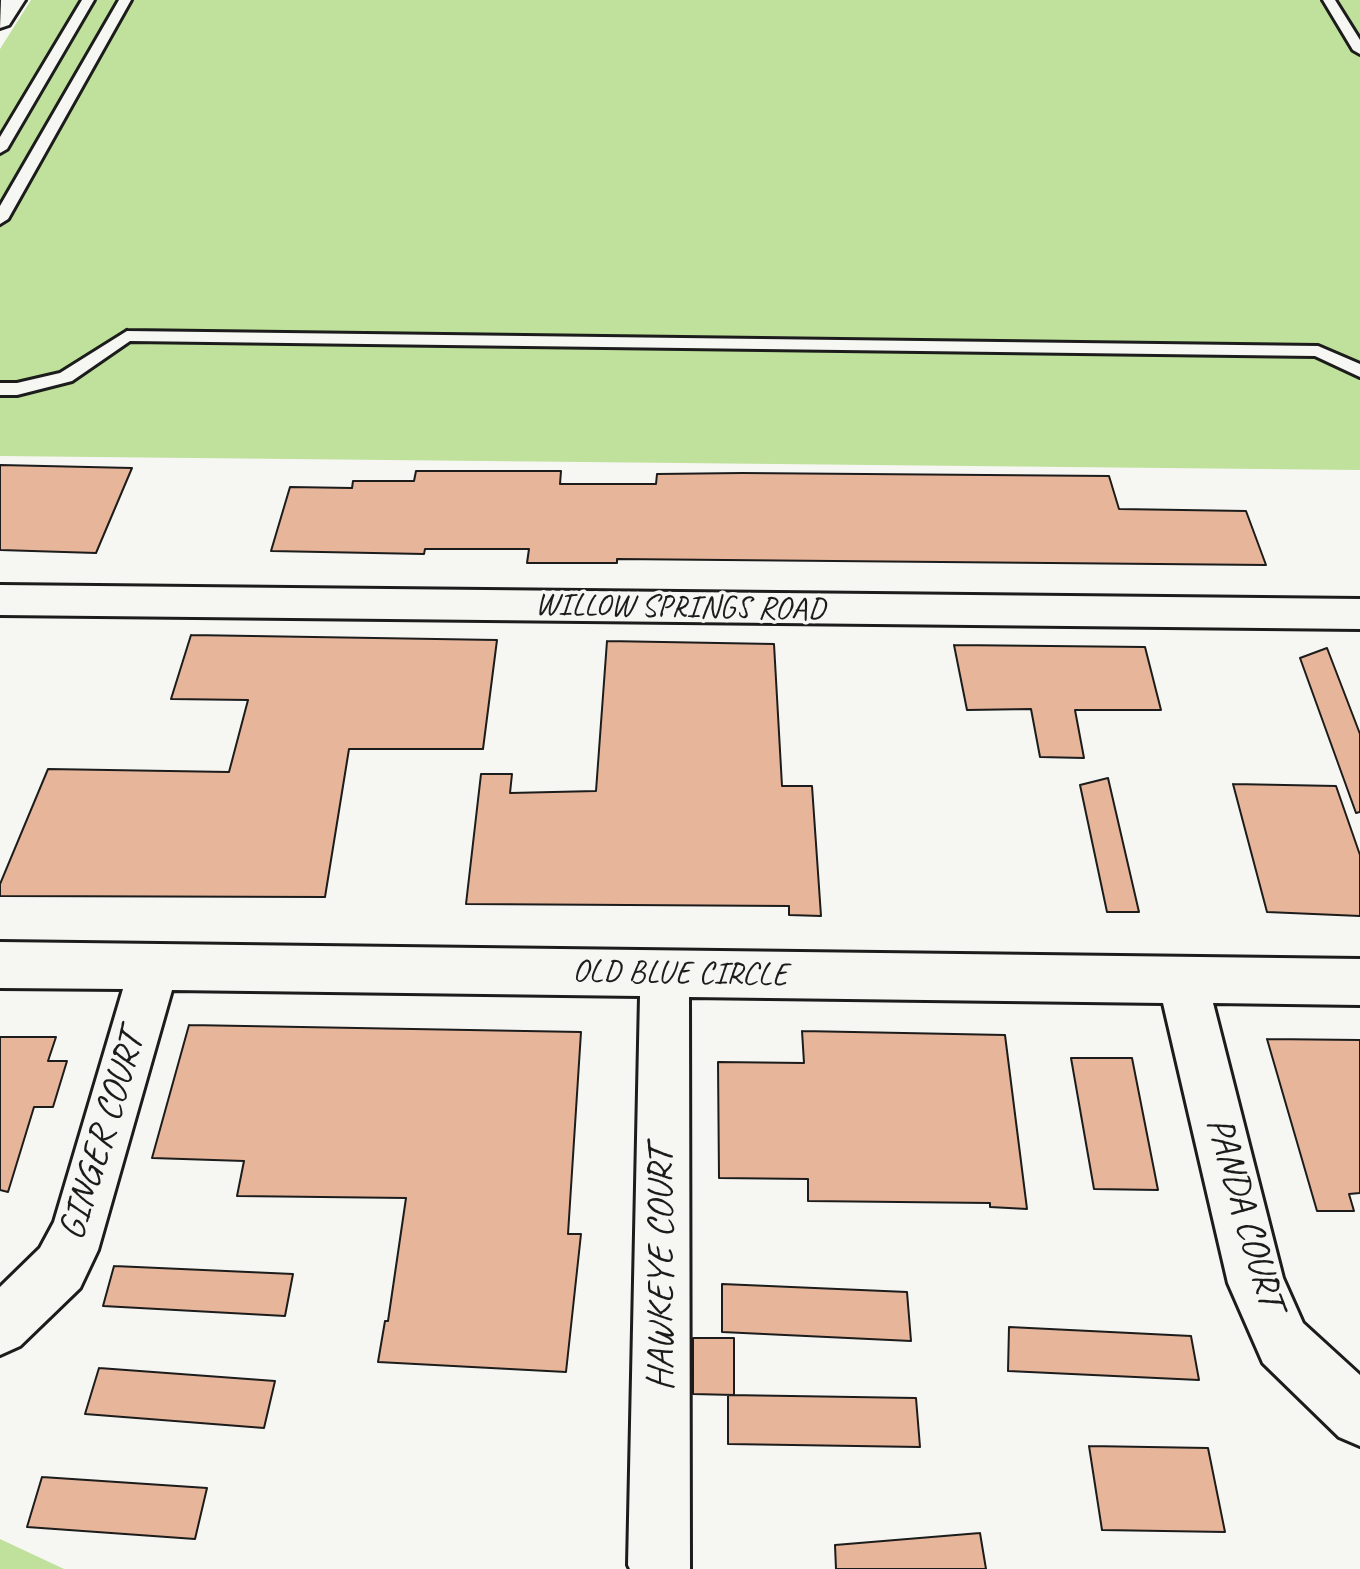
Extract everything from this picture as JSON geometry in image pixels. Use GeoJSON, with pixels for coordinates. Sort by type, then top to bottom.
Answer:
{"type":"FeatureCollection","features":[{"type":"Feature","properties":{"kind":"street"},"geometry":{"type":"LineString","coordinates":[[0,20],[13,0]]}},
{"type":"Feature","properties":{"kind":"street","name":"WILLOW SPRINGS ROAD"},"geometry":{"type":"LineString","coordinates":[[0,600],[1360,614]]}},
{"type":"Feature","properties":{"kind":"street","name":"OLD BLUE CIRCLE"},"geometry":{"type":"LineString","coordinates":[[0,965],[1360,982]]}},
{"type":"Feature","properties":{"kind":"street","name":"GINGER COURT"},"geometry":{"type":"LineString","coordinates":[[0,1326],[60,1268],[79,1231],[153,969]]}},
{"type":"Feature","properties":{"kind":"street","name":"HAWKEYE COURT"},"geometry":{"type":"LineString","coordinates":[[660,1565],[665,974]]}},
{"type":"Feature","properties":{"kind":"street","name":"PANDA COURT"},"geometry":{"type":"LineString","coordinates":[[1182,979],[1256,1283],[1283,1343],[1360,1416]]}},
{"type":"Feature","properties":{"kind":"lane"},"geometry":{"type":"LineString","coordinates":[[0,149],[88,0]]}},
{"type":"Feature","properties":{"kind":"lane"},"geometry":{"type":"LineString","coordinates":[[0,219],[125,0]]}},
{"type":"Feature","properties":{"kind":"lane"},"geometry":{"type":"LineString","coordinates":[[1329,0],[1360,50]]}},
{"type":"Feature","properties":{"kind":"lane"},"geometry":{"type":"LineString","coordinates":[[0,389],[17,389],[66,377],[127,336],[1318,351],[1360,371]]}},
{"type":"Feature","properties":{"kind":"green space"},"geometry":{"type":"Polygon","coordinates":[[[31,0],[1360,0],[1360,470],[0,456],[0,49],[31,0]]]}},
{"type":"Feature","properties":{"kind":"green space"},"geometry":{"type":"Polygon","coordinates":[[[0,1539],[64,1569],[0,1569],[0,1539]]]}},
{"type":"Feature","properties":{"kind":"building"},"geometry":{"type":"Polygon","coordinates":[[[0,465],[132,468],[96,553],[0,550],[0,465]]]}},
{"type":"Feature","properties":{"kind":"building"},"geometry":{"type":"Polygon","coordinates":[[[416,471],[561,471],[560,484],[656,484],[657,474],[1109,476],[1119,509],[1246,511],[1266,565],[617,559],[617,563],[527,563],[529,549],[425,549],[424,554],[271,551],[290,487],[352,488],[353,481],[414,481],[416,471]]]}},
{"type":"Feature","properties":{"kind":"building"},"geometry":{"type":"Polygon","coordinates":[[[191,635],[497,640],[483,749],[349,749],[325,897],[0,896],[0,884],[48,769],[229,772],[248,700],[171,699],[191,635]]]}},
{"type":"Feature","properties":{"kind":"building"},"geometry":{"type":"Polygon","coordinates":[[[607,641],[774,644],[782,786],[812,786],[821,916],[789,915],[789,906],[466,904],[481,774],[512,774],[510,793],[596,791],[607,641]]]}},
{"type":"Feature","properties":{"kind":"building"},"geometry":{"type":"Polygon","coordinates":[[[954,645],[1145,647],[1161,710],[1075,710],[1084,758],[1040,757],[1031,709],[967,710],[954,645]]]}},
{"type":"Feature","properties":{"kind":"building"},"geometry":{"type":"Polygon","coordinates":[[[1327,648],[1360,734],[1360,812],[1356,813],[1300,658],[1327,648]]]}},
{"type":"Feature","properties":{"kind":"building"},"geometry":{"type":"Polygon","coordinates":[[[1108,778],[1139,912],[1107,912],[1080,785],[1108,778]]]}},
{"type":"Feature","properties":{"kind":"building"},"geometry":{"type":"Polygon","coordinates":[[[1233,784],[1336,786],[1360,855],[1360,916],[1267,912],[1233,784]]]}},
{"type":"Feature","properties":{"kind":"building"},"geometry":{"type":"Polygon","coordinates":[[[189,1025],[581,1032],[568,1234],[581,1234],[566,1372],[378,1362],[385,1321],[388,1321],[406,1198],[237,1196],[244,1161],[152,1158],[189,1025]]]}},
{"type":"Feature","properties":{"kind":"building"},"geometry":{"type":"Polygon","coordinates":[[[802,1031],[1005,1035],[1027,1209],[990,1207],[990,1203],[808,1201],[808,1179],[719,1178],[718,1062],[804,1063],[802,1031]]]}},
{"type":"Feature","properties":{"kind":"building"},"geometry":{"type":"Polygon","coordinates":[[[0,1037],[56,1037],[48,1061],[67,1061],[53,1107],[34,1107],[8,1192],[0,1190],[0,1037]]]}},
{"type":"Feature","properties":{"kind":"building"},"geometry":{"type":"Polygon","coordinates":[[[1267,1039],[1360,1040],[1360,1193],[1349,1194],[1354,1211],[1317,1211],[1267,1039]]]}},
{"type":"Feature","properties":{"kind":"building"},"geometry":{"type":"Polygon","coordinates":[[[1071,1058],[1132,1058],[1158,1190],[1094,1189],[1071,1058]]]}},
{"type":"Feature","properties":{"kind":"building"},"geometry":{"type":"Polygon","coordinates":[[[114,1266],[293,1274],[285,1316],[103,1306],[114,1266]]]}},
{"type":"Feature","properties":{"kind":"building"},"geometry":{"type":"Polygon","coordinates":[[[722,1284],[907,1292],[911,1341],[722,1332],[722,1284]]]}},
{"type":"Feature","properties":{"kind":"building"},"geometry":{"type":"Polygon","coordinates":[[[1009,1327],[1191,1336],[1199,1380],[1008,1371],[1009,1327]]]}},
{"type":"Feature","properties":{"kind":"building"},"geometry":{"type":"Polygon","coordinates":[[[693,1338],[734,1338],[734,1395],[693,1394],[693,1338]]]}},
{"type":"Feature","properties":{"kind":"building"},"geometry":{"type":"Polygon","coordinates":[[[99,1368],[275,1381],[264,1428],[85,1414],[99,1368]]]}},
{"type":"Feature","properties":{"kind":"building"},"geometry":{"type":"Polygon","coordinates":[[[728,1395],[916,1398],[920,1447],[728,1444],[728,1395]]]}},
{"type":"Feature","properties":{"kind":"building"},"geometry":{"type":"Polygon","coordinates":[[[1089,1446],[1208,1448],[1225,1532],[1102,1530],[1089,1446]]]}},
{"type":"Feature","properties":{"kind":"building"},"geometry":{"type":"Polygon","coordinates":[[[42,1477],[207,1488],[195,1539],[27,1527],[42,1477]]]}},
{"type":"Feature","properties":{"kind":"building"},"geometry":{"type":"Polygon","coordinates":[[[980,1533],[986,1569],[836,1569],[835,1545],[980,1533]]]}}]}
